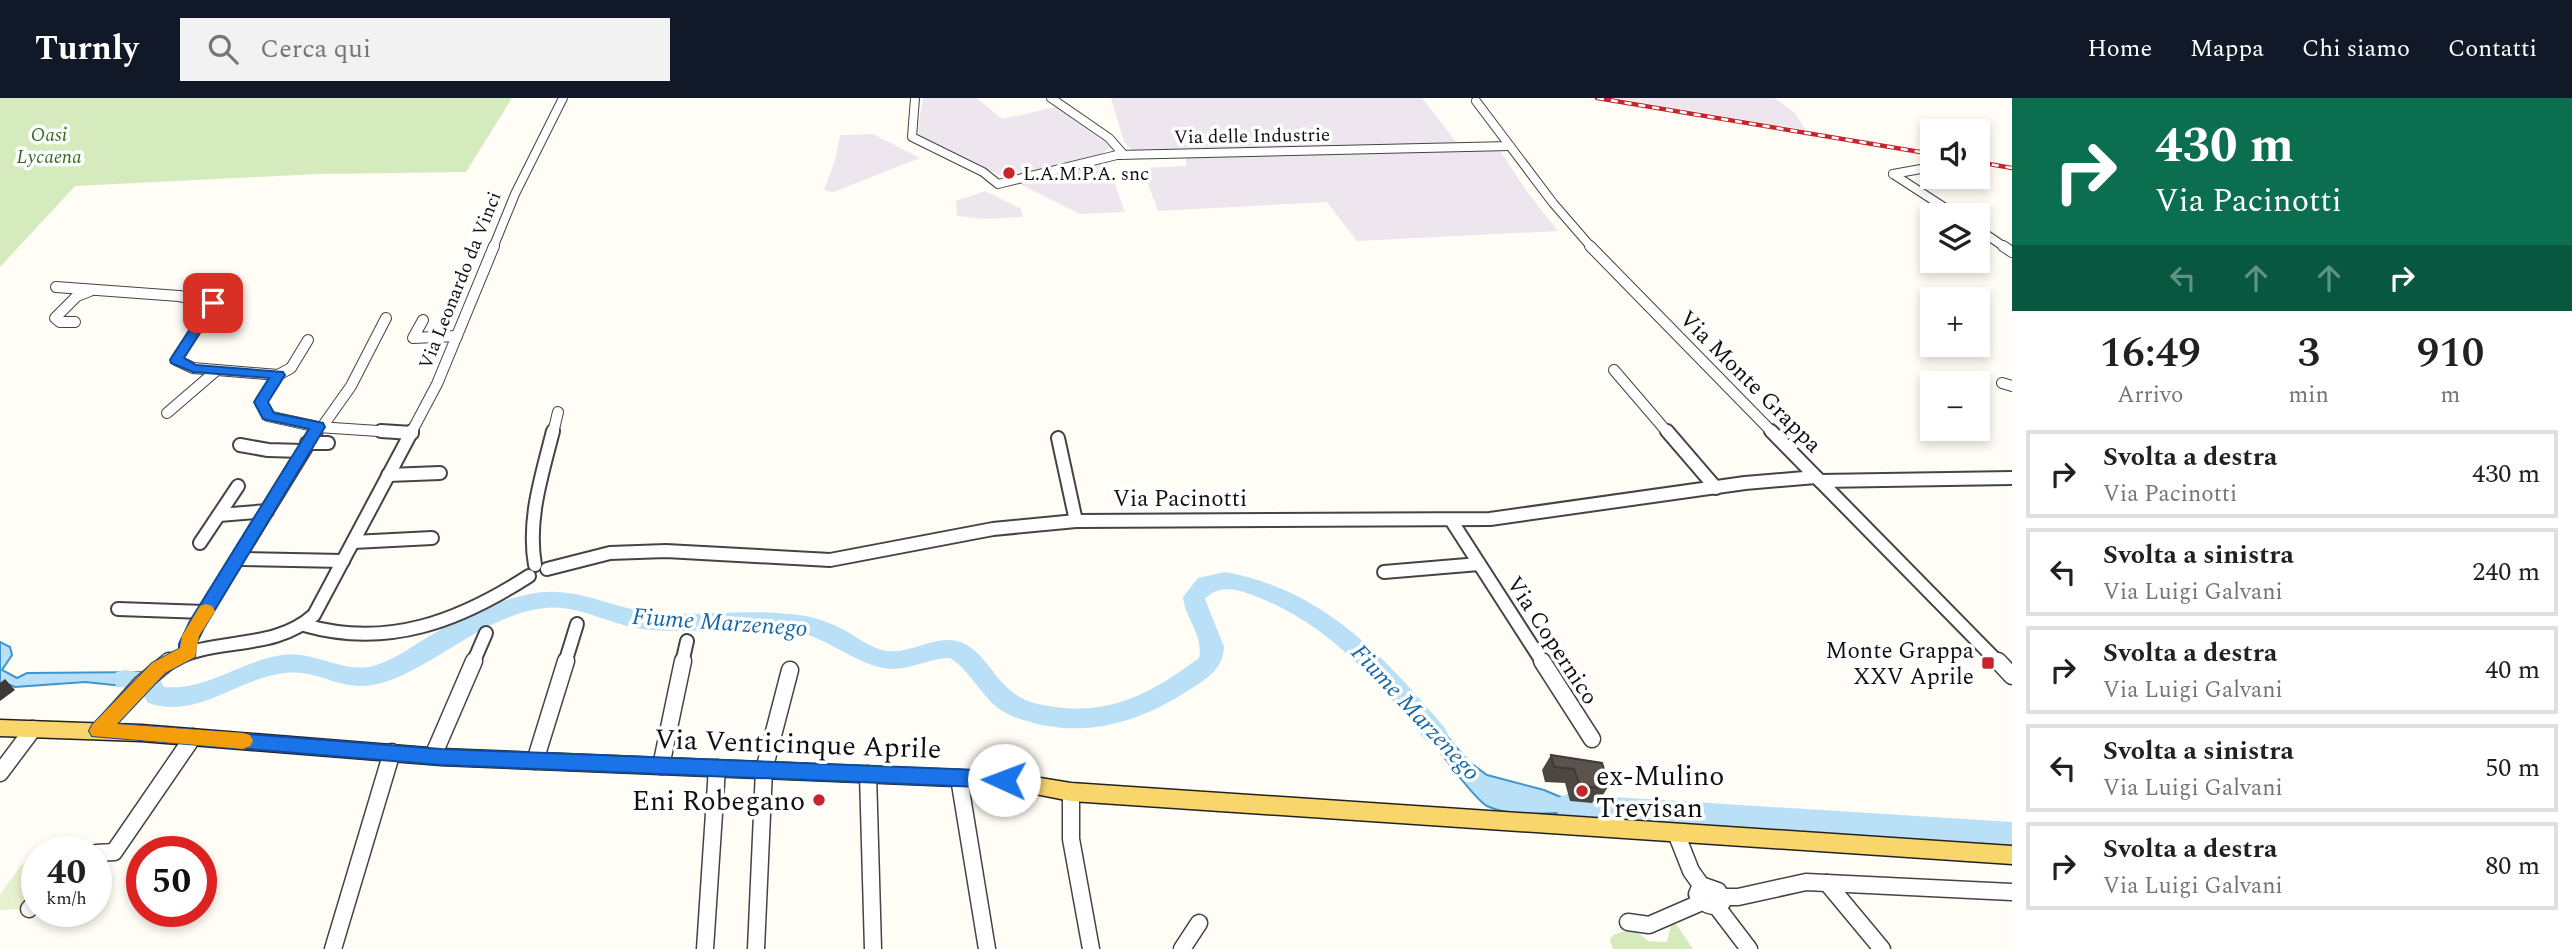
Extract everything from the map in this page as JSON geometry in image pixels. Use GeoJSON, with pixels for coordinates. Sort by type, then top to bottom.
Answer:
{"type":"FeatureCollection","features":[{"type":"Feature","properties":{"kind":"main road","name":"Via Venticinque Aprile"},"geometry":{"type":"LineString","coordinates":[[0,727],[193,737],[433,756],[1004,780],[1071,793],[2012,855]]}},
{"type":"Feature","properties":{"kind":"street","name":"Via Leonardo da Vinci"},"geometry":{"type":"LineString","coordinates":[[304,625],[314,615],[437,384],[533,155],[564,98]]}},
{"type":"Feature","properties":{"kind":"street"},"geometry":{"type":"LineString","coordinates":[[915,98],[912,137],[983,172],[998,184]]}},
{"type":"Feature","properties":{"kind":"street"},"geometry":{"type":"LineString","coordinates":[[1051,98],[1109,138],[1124,155]]}},
{"type":"Feature","properties":{"kind":"street","name":"Via Monte Grappa"},"geometry":{"type":"LineString","coordinates":[[1476,101],[1553,203],[1599,256],[2012,676]]}},
{"type":"Feature","properties":{"kind":"street","name":"Via delle Industrie"},"geometry":{"type":"LineString","coordinates":[[998,184],[1124,155],[1510,146]]}},
{"type":"Feature","properties":{"kind":"street"},"geometry":{"type":"LineString","coordinates":[[1920,169],[1893,174],[1938,203]]}},
{"type":"Feature","properties":{"kind":"street"},"geometry":{"type":"LineString","coordinates":[[1990,237],[2012,252]]}},
{"type":"Feature","properties":{"kind":"street"},"geometry":{"type":"LineString","coordinates":[[55,287],[179,296],[213,303],[176,360],[193,368],[278,375]]}},
{"type":"Feature","properties":{"kind":"street"},"geometry":{"type":"LineString","coordinates":[[75,322],[60,322],[55,318],[77,296],[94,290]]}},
{"type":"Feature","properties":{"kind":"street"},"geometry":{"type":"LineString","coordinates":[[188,652],[191,636],[205,612],[305,447],[351,386],[386,318]]}},
{"type":"Feature","properties":{"kind":"street"},"geometry":{"type":"LineString","coordinates":[[423,320],[413,338],[457,336]]}},
{"type":"Feature","properties":{"kind":"street"},"geometry":{"type":"LineString","coordinates":[[309,340],[291,368],[278,375],[261,402],[268,416],[320,427],[412,433]]}},
{"type":"Feature","properties":{"kind":"street"},"geometry":{"type":"LineString","coordinates":[[167,413],[217,370]]}},
{"type":"Feature","properties":{"kind":"street"},"geometry":{"type":"LineString","coordinates":[[1614,370],[1716,488]]}},
{"type":"Feature","properties":{"kind":"street"},"geometry":{"type":"LineString","coordinates":[[537,570],[531,547],[533,527],[558,412]]}},
{"type":"Feature","properties":{"kind":"street"},"geometry":{"type":"LineString","coordinates":[[1058,438],[1076,521]]}},
{"type":"Feature","properties":{"kind":"street"},"geometry":{"type":"LineString","coordinates":[[240,445],[268,450],[328,443]]}},
{"type":"Feature","properties":{"kind":"street"},"geometry":{"type":"LineString","coordinates":[[388,475],[440,473]]}},
{"type":"Feature","properties":{"kind":"street","name":"Via Pacinotti"},"geometry":{"type":"LineString","coordinates":[[99,731],[158,668],[188,652],[265,639],[296,631],[304,625],[321,630],[411,631],[474,605],[537,570],[610,553],[666,551],[830,560],[993,529],[1076,521],[1451,520],[1517,516],[1716,488],[1818,479],[2012,478]]}},
{"type":"Feature","properties":{"kind":"street"},"geometry":{"type":"LineString","coordinates":[[201,543],[238,486]]}},
{"type":"Feature","properties":{"kind":"street"},"geometry":{"type":"LineString","coordinates":[[219,515],[267,511]]}},
{"type":"Feature","properties":{"kind":"street","name":"Via Copernico"},"geometry":{"type":"LineString","coordinates":[[1451,520],[1592,739]]}},
{"type":"Feature","properties":{"kind":"street"},"geometry":{"type":"LineString","coordinates":[[353,541],[432,538]]}},
{"type":"Feature","properties":{"kind":"street"},"geometry":{"type":"LineString","coordinates":[[239,559],[342,561]]}},
{"type":"Feature","properties":{"kind":"street","name":"Via Copernico"},"geometry":{"type":"LineString","coordinates":[[1384,572],[1479,564]]}},
{"type":"Feature","properties":{"kind":"street"},"geometry":{"type":"LineString","coordinates":[[118,609],[205,612]]}},
{"type":"Feature","properties":{"kind":"street"},"geometry":{"type":"LineString","coordinates":[[535,761],[577,624]]}},
{"type":"Feature","properties":{"kind":"street"},"geometry":{"type":"LineString","coordinates":[[433,756],[486,633]]}},
{"type":"Feature","properties":{"kind":"street"},"geometry":{"type":"LineString","coordinates":[[661,766],[687,641]]}},
{"type":"Feature","properties":{"kind":"street"},"geometry":{"type":"LineString","coordinates":[[757,949],[764,770],[790,670]]}},
{"type":"Feature","properties":{"kind":"street"},"geometry":{"type":"LineString","coordinates":[[0,773],[33,729]]}},
{"type":"Feature","properties":{"kind":"street"},"geometry":{"type":"LineString","coordinates":[[112,852],[193,737]]}},
{"type":"Feature","properties":{"kind":"street"},"geometry":{"type":"LineString","coordinates":[[333,949],[392,752]]}},
{"type":"Feature","properties":{"kind":"street"},"geometry":{"type":"LineString","coordinates":[[705,949],[716,768]]}},
{"type":"Feature","properties":{"kind":"street"},"geometry":{"type":"LineString","coordinates":[[869,774],[873,949]]}},
{"type":"Feature","properties":{"kind":"street"},"geometry":{"type":"LineString","coordinates":[[959,778],[987,949]]}},
{"type":"Feature","properties":{"kind":"street"},"geometry":{"type":"LineString","coordinates":[[1071,793],[1071,839],[1091,949]]}},
{"type":"Feature","properties":{"kind":"street"},"geometry":{"type":"LineString","coordinates":[[1676,833],[1691,872],[1749,949]]}},
{"type":"Feature","properties":{"kind":"street"},"geometry":{"type":"LineString","coordinates":[[1628,922],[1649,925],[1658,917],[1689,909],[1711,898],[1738,897],[1806,882],[2012,892]]}},
{"type":"Feature","properties":{"kind":"street"},"geometry":{"type":"LineString","coordinates":[[1827,883],[1882,949]]}},
{"type":"Feature","properties":{"kind":"street"},"geometry":{"type":"LineString","coordinates":[[1182,949],[1199,923]]}},
{"type":"Feature","properties":{"kind":"shaded area"},"geometry":{"type":"Polygon","coordinates":[[[923,98],[977,98],[1002,119],[1056,107],[1111,147],[1101,155],[1016,176],[1001,176],[917,135],[923,98]]]}},
{"type":"Feature","properties":{"kind":"shaded area"},"geometry":{"type":"Polygon","coordinates":[[[1111,98],[1422,98],[1457,143],[1139,151],[1131,149],[1124,142],[1111,98]]]}},
{"type":"Feature","properties":{"kind":"shaded area"},"geometry":{"type":"Polygon","coordinates":[[[1615,98],[1774,98],[1794,112],[1806,130],[1615,98]]]}},
{"type":"Feature","properties":{"kind":"shaded area"},"geometry":{"type":"Polygon","coordinates":[[[873,134],[920,158],[833,192],[824,190],[835,160],[840,135],[873,134]]]}},
{"type":"Feature","properties":{"kind":"shaded area"},"geometry":{"type":"Polygon","coordinates":[[[1499,149],[1528,193],[1558,231],[1357,241],[1327,202],[1158,211],[1142,168],[1186,166],[1186,157],[1499,149]]]}},
{"type":"Feature","properties":{"kind":"shaded area"},"geometry":{"type":"Polygon","coordinates":[[[1107,161],[1125,212],[1080,214],[1018,183],[1107,161]]]}},
{"type":"Feature","properties":{"kind":"shaded area"},"geometry":{"type":"Polygon","coordinates":[[[985,191],[1021,209],[1023,217],[985,219],[957,216],[956,201],[985,191]]]}},
{"type":"Feature","properties":{"kind":"green space","name":"Oasi Lycaena"},"geometry":{"type":"Polygon","coordinates":[[[0,98],[512,98],[466,172],[318,174],[75,186],[0,267],[0,98]]]}},
{"type":"Feature","properties":{"kind":"green space"},"geometry":{"type":"Polygon","coordinates":[[[21,865],[21,909],[0,910],[0,895],[21,865]]]}},
{"type":"Feature","properties":{"kind":"green space"},"geometry":{"type":"Polygon","coordinates":[[[1676,924],[1693,949],[1613,949],[1610,940],[1613,935],[1632,928],[1648,941],[1667,942],[1671,925],[1676,924]]]}},
{"type":"Feature","properties":{"kind":"water"},"geometry":{"type":"Polygon","coordinates":[[[0,642],[10,647],[12,655],[2,670],[17,678],[27,673],[145,672],[133,687],[85,682],[15,687],[0,684],[0,642]]]}},
{"type":"Feature","properties":{"kind":"water"},"geometry":{"type":"Polygon","coordinates":[[[1425,711],[1468,761],[1487,775],[1544,790],[1570,801],[1592,803],[1595,812],[1527,814],[1487,806],[1461,779],[1412,715],[1425,711]]]}},
{"type":"Feature","properties":{"kind":"building"},"geometry":{"type":"Polygon","coordinates":[[[1551,755],[1602,763],[1609,785],[1600,784],[1602,788],[1580,786],[1574,769],[1554,767],[1551,755]]]}},
{"type":"Feature","properties":{"kind":"waterway","name":"Fiume Marzenego"},"geometry":{"type":"LineString","coordinates":[[125,679],[149,682],[157,696],[174,698],[205,692],[251,673],[283,664],[308,665],[353,678],[366,677],[404,663],[485,617],[516,605],[557,599],[643,620],[687,623],[773,621],[805,624],[824,630],[870,655],[886,660],[954,649],[969,660],[993,690],[1019,708],[1048,716],[1096,718],[1123,713],[1144,704],[1208,664],[1212,647],[1198,615],[1194,597],[1206,584],[1225,580],[1248,584],[1274,594],[1343,635],[1377,666],[1435,734]]}},
{"type":"Feature","properties":{"kind":"waterway","name":"Fiume Marzenego"},"geometry":{"type":"LineString","coordinates":[[1567,806],[2012,834]]}},
{"type":"Feature","properties":{"kind":"railway"},"geometry":{"type":"LineString","coordinates":[[1597,98],[1920,152]]}},
{"type":"Feature","properties":{"kind":"railway"},"geometry":{"type":"LineString","coordinates":[[1990,164],[2012,168]]}},
{"type":"Feature","properties":{"kind":"slow traffic"},"geometry":{"type":"LineString","coordinates":[[206,611],[187,644],[188,652],[158,668],[99,731],[243,741]]}},
{"type":"Feature","properties":{"kind":"place","name":"L.A.M.P.A. snc"},"geometry":{"type":"Point","coordinates":[1009,173]}},
{"type":"Feature","properties":{"kind":"place","name":"Monte Grappa XXV Aprile"},"geometry":{"type":"Point","coordinates":[1988,663]}},
{"type":"Feature","properties":{"kind":"place","name":"ex-Mulino Trevisan"},"geometry":{"type":"Point","coordinates":[1582,791]}},
{"type":"Feature","properties":{"kind":"place","name":"Eni Robegano"},"geometry":{"type":"Point","coordinates":[819,800]}},
{"type":"Feature","properties":{"kind":"route"},"geometry":{"type":"LineString","coordinates":[[213,303],[176,360],[193,368],[278,375],[261,402],[268,416],[318,427],[196,626],[187,644],[188,652],[158,668],[99,731],[441,757],[1004,780]]}}]}
